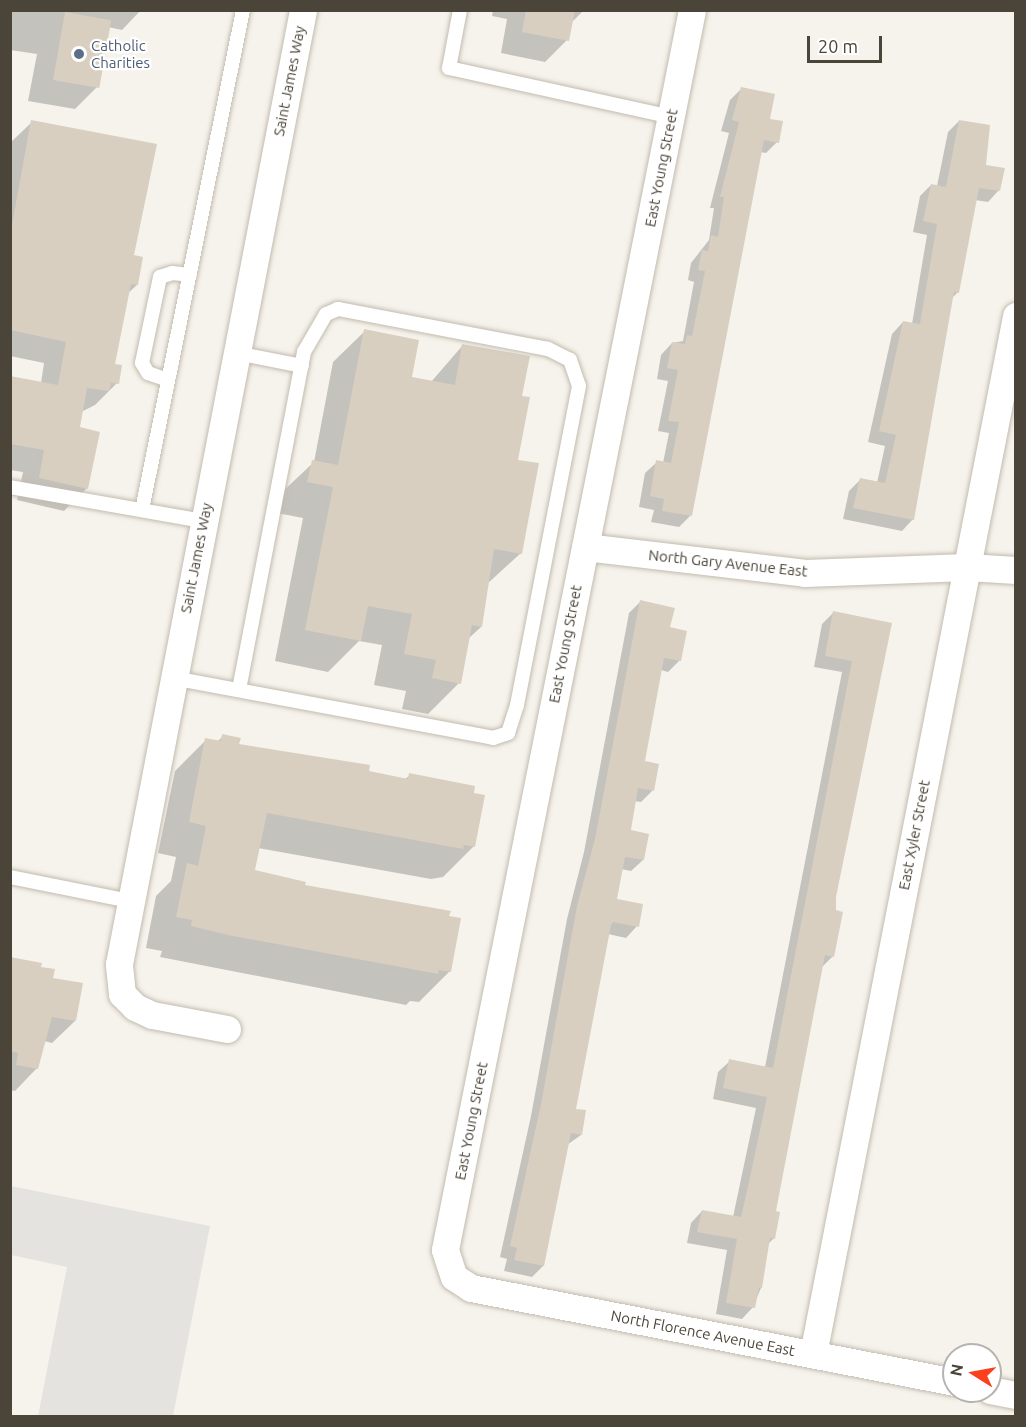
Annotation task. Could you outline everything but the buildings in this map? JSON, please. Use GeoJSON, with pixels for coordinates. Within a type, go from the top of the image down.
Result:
{"type":"FeatureCollection","features":[{"type":"Feature","properties":{"kind":"street","name":"Saint James Way"},"geometry":{"type":"LineString","coordinates":[[227,1029],[152,1015],[135,1007],[122,994],[119,964],[172,678],[303,10]]}},
{"type":"Feature","properties":{"kind":"street","name":"East Young Street"},"geometry":{"type":"LineString","coordinates":[[454,1277],[445,1250],[692,10]]}},
{"type":"Feature","properties":{"kind":"street","name":"East Xyler Street"},"geometry":{"type":"LineString","coordinates":[[813,1354],[1016,316]]}},
{"type":"Feature","properties":{"kind":"street","name":"North Gary Avenue East"},"geometry":{"type":"LineString","coordinates":[[585,547],[806,573],[967,567],[1016,570]]}},
{"type":"Feature","properties":{"kind":"street","name":"North Florence Avenue East"},"geometry":{"type":"LineString","coordinates":[[454,1277],[471,1288],[942,1380]]}},
{"type":"Feature","properties":{"kind":"lane"},"geometry":{"type":"LineString","coordinates":[[142,510],[243,10]]}},
{"type":"Feature","properties":{"kind":"lane"},"geometry":{"type":"LineString","coordinates":[[460,10],[449,68],[671,117]]}},
{"type":"Feature","properties":{"kind":"lane"},"geometry":{"type":"LineString","coordinates":[[168,380],[148,374],[142,363],[160,277],[172,273],[190,275]]}},
{"type":"Feature","properties":{"kind":"lane"},"geometry":{"type":"LineString","coordinates":[[172,678],[493,738],[508,733],[518,705],[579,386],[570,360],[548,348],[338,309],[326,314],[316,326],[302,366],[239,690]]}},
{"type":"Feature","properties":{"kind":"lane"},"geometry":{"type":"LineString","coordinates":[[236,353],[302,366]]}},
{"type":"Feature","properties":{"kind":"lane"},"geometry":{"type":"LineString","coordinates":[[10,487],[203,521]]}},
{"type":"Feature","properties":{"kind":"lane"},"geometry":{"type":"LineString","coordinates":[[10,878],[130,901]]}},
{"type":"Feature","properties":{"kind":"shaded area"},"geometry":{"type":"Polygon","coordinates":[[[11,1186],[210,1226],[173,1416],[38,1416],[67,1267],[11,1255],[11,1186]]]}},
{"type":"Feature","properties":{"kind":"place","name":"Catholic Charities"},"geometry":{"type":"Point","coordinates":[79,54]}}]}
